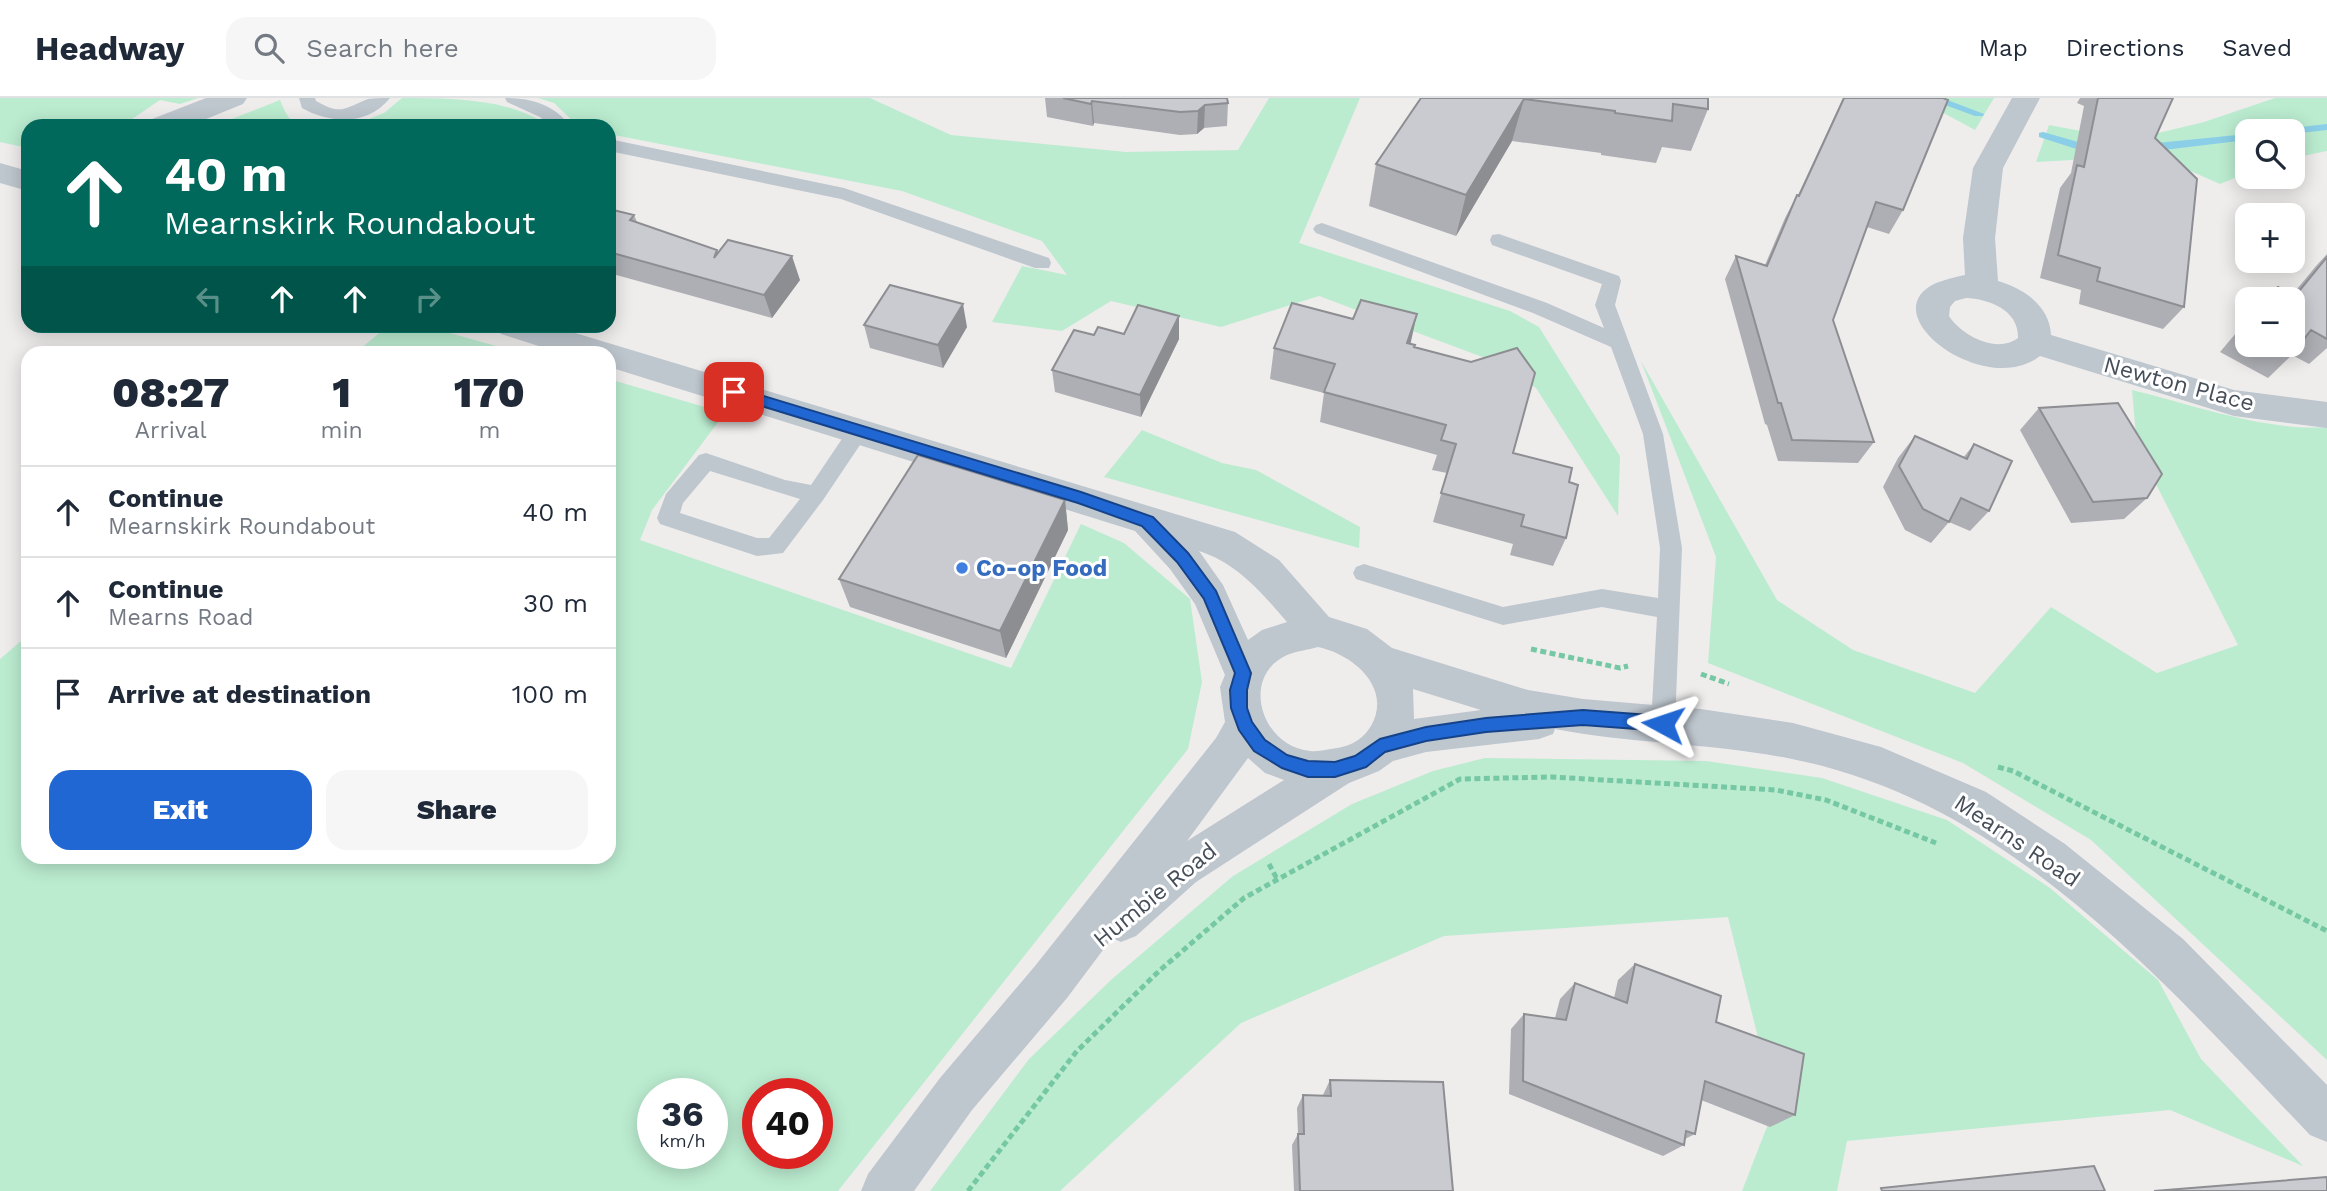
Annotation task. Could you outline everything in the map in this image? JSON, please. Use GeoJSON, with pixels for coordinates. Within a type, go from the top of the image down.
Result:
{"type":"FeatureCollection","features":[{"type":"Feature","properties":{"kind":"street"},"geometry":{"type":"LineString","coordinates":[[180,119],[233,98]]}},
{"type":"Feature","properties":{"kind":"street"},"geometry":{"type":"LineString","coordinates":[[1982,287],[1979,238],[1988,168],[2026,98]]}},
{"type":"Feature","properties":{"kind":"street"},"geometry":{"type":"LineString","coordinates":[[0,173],[21,179]]}},
{"type":"Feature","properties":{"kind":"street"},"geometry":{"type":"LineString","coordinates":[[1982,287],[2005,296],[2024,309],[2032,320],[2034,342],[2027,350],[2015,355],[1984,355],[1966,350],[1939,329],[1933,316],[1933,305],[1939,295],[1950,289],[1982,287]]}},
{"type":"Feature","properties":{"kind":"street"},"geometry":{"type":"LineString","coordinates":[[536,333],[580,346]]}},
{"type":"Feature","properties":{"kind":"street","name":"Newton Place"},"geometry":{"type":"LineString","coordinates":[[2034,342],[2234,403],[2327,415]]}},
{"type":"Feature","properties":{"kind":"street"},"geometry":{"type":"LineString","coordinates":[[616,357],[1222,543],[1266,571],[1318,631]]}},
{"type":"Feature","properties":{"kind":"street"},"geometry":{"type":"LineString","coordinates":[[1147,522],[1183,558],[1210,596],[1243,673]]}},
{"type":"Feature","properties":{"kind":"street"},"geometry":{"type":"LineString","coordinates":[[1318,631],[1343,636],[1363,647],[1381,662],[1393,683],[1397,705],[1392,727],[1380,746],[1360,762],[1335,770],[1308,769],[1282,761],[1259,745],[1245,725],[1239,708],[1238,690],[1243,673],[1255,655],[1272,641],[1295,633],[1318,631]]}},
{"type":"Feature","properties":{"kind":"street","name":"Mearns Road"},"geometry":{"type":"LineString","coordinates":[[1381,662],[1477,694],[1583,717],[1663,724],[1793,741],[1881,765],[1971,805],[2050,858],[2167,954],[2327,1118]]}},
{"type":"Feature","properties":{"kind":"street","name":"Mearns Road"},"geometry":{"type":"LineString","coordinates":[[1380,746],[1426,734],[1486,725],[1583,717]]}},
{"type":"Feature","properties":{"kind":"street","name":"Humbie Road"},"geometry":{"type":"LineString","coordinates":[[885,1191],[956,1094],[1051,982],[1230,751],[1245,725]]}},
{"type":"Feature","properties":{"kind":"street","name":"Humbie Road"},"geometry":{"type":"LineString","coordinates":[[1051,982],[1181,868],[1335,770]]}},
{"type":"Feature","properties":{"kind":"lane"},"geometry":{"type":"LineString","coordinates":[[307,98],[308,104],[324,114],[339,117],[355,115],[382,98]]}},
{"type":"Feature","properties":{"kind":"lane"},"geometry":{"type":"LineString","coordinates":[[513,98],[553,119]]}},
{"type":"Feature","properties":{"kind":"lane"},"geometry":{"type":"LineString","coordinates":[[616,146],[844,194],[1042,263]]}},
{"type":"Feature","properties":{"kind":"lane"},"geometry":{"type":"LineString","coordinates":[[1322,229],[1540,308],[1616,341]]}},
{"type":"Feature","properties":{"kind":"lane"},"geometry":{"type":"LineString","coordinates":[[1499,240],[1612,281],[1605,305],[1616,341],[1653,435],[1671,548],[1663,724]]}},
{"type":"Feature","properties":{"kind":"lane"},"geometry":{"type":"LineString","coordinates":[[816,494],[784,488],[706,461],[673,500],[668,518],[757,547],[775,547],[816,494],[859,430]]}},
{"type":"Feature","properties":{"kind":"lane"},"geometry":{"type":"LineString","coordinates":[[1364,573],[1503,616],[1602,598],[1667,609]]}},
{"type":"Feature","properties":{"kind":"path"},"geometry":{"type":"LineString","coordinates":[[1987,764],[2012,771],[2327,931]]}},
{"type":"Feature","properties":{"kind":"path"},"geometry":{"type":"LineString","coordinates":[[968,1191],[1077,1051],[1159,971],[1244,898],[1460,779],[1552,777],[1776,790],[1826,800],[1949,848]]}},
{"type":"Feature","properties":{"kind":"path"},"geometry":{"type":"LineString","coordinates":[[1248,824],[1277,879]]}},
{"type":"Feature","properties":{"kind":"green space"},"geometry":{"type":"Polygon","coordinates":[[[0,98],[198,98],[180,104],[160,100],[132,119],[21,119],[21,146],[0,142],[0,98]]]}},
{"type":"Feature","properties":{"kind":"green space"},"geometry":{"type":"Polygon","coordinates":[[[402,98],[439,98],[498,105],[536,119],[369,119],[384,113],[402,98]]]}},
{"type":"Feature","properties":{"kind":"green space"},"geometry":{"type":"Polygon","coordinates":[[[538,98],[870,98],[951,135],[1126,152],[1238,150],[1269,98],[1360,98],[1299,243],[1510,311],[1539,327],[1620,456],[1618,516],[1536,388],[1485,358],[1319,296],[1221,327],[1111,301],[1062,331],[992,322],[1022,266],[1067,275],[1042,241],[902,191],[616,135],[616,119],[571,119],[554,103],[538,98]]]}},
{"type":"Feature","properties":{"kind":"green space"},"geometry":{"type":"Polygon","coordinates":[[[1916,98],[1994,98],[1975,130],[1916,98]]]}},
{"type":"Feature","properties":{"kind":"green space"},"geometry":{"type":"Polygon","coordinates":[[[2275,98],[2327,98],[2327,151],[2305,156],[2305,119],[2235,119],[2235,178],[2220,184],[2177,165],[2108,158],[2036,162],[2049,125],[2129,140],[2204,122],[2275,98]]]}},
{"type":"Feature","properties":{"kind":"green space"},"geometry":{"type":"Polygon","coordinates":[[[280,100],[291,119],[232,119],[280,100]]]}},
{"type":"Feature","properties":{"kind":"green space"},"geometry":{"type":"Polygon","coordinates":[[[379,333],[450,333],[496,346],[364,346],[379,333]]]}},
{"type":"Feature","properties":{"kind":"green space"},"geometry":{"type":"Polygon","coordinates":[[[1641,361],[1777,600],[1853,650],[1975,693],[2051,607],[2157,673],[2238,645],[2137,447],[2132,390],[2255,421],[2327,427],[2327,1060],[2091,840],[1963,763],[1708,663],[1716,557],[1641,361]]]}},
{"type":"Feature","properties":{"kind":"green space"},"geometry":{"type":"Polygon","coordinates":[[[616,381],[725,413],[652,510],[640,540],[1011,668],[1081,524],[1124,543],[1190,599],[1202,682],[1188,749],[838,1191],[0,1191],[0,659],[21,641],[21,864],[616,864],[616,381]]]}},
{"type":"Feature","properties":{"kind":"green space"},"geometry":{"type":"Polygon","coordinates":[[[1142,430],[1222,463],[1256,470],[1360,527],[1359,548],[1104,477],[1142,430]]]}},
{"type":"Feature","properties":{"kind":"green space"},"geometry":{"type":"Polygon","coordinates":[[[1485,758],[1706,761],[1822,778],[1947,820],[2050,888],[2158,980],[2201,1059],[2303,1166],[2170,1110],[1847,1141],[1837,1191],[1742,1191],[1775,1106],[1728,917],[1444,936],[1241,1023],[1060,1191],[930,1191],[1029,1059],[1112,979],[1233,876],[1352,804],[1433,771],[1485,758]]]}},
{"type":"Feature","properties":{"kind":"building"},"geometry":{"type":"Polygon","coordinates":[[[1063,98],[1227,98],[1228,103],[1205,105],[1198,111],[1180,112],[1092,101],[1091,104],[1063,98]]]}},
{"type":"Feature","properties":{"kind":"building"},"geometry":{"type":"Polygon","coordinates":[[[1421,98],[1708,98],[1708,109],[1673,104],[1672,121],[1524,99],[1466,195],[1376,164],[1421,98]]]}},
{"type":"Feature","properties":{"kind":"building"},"geometry":{"type":"Polygon","coordinates":[[[1844,98],[1948,100],[1903,210],[1876,202],[1833,320],[1874,442],[1792,440],[1781,403],[1778,403],[1736,256],[1767,266],[1797,195],[1799,196],[1844,98]]]}},
{"type":"Feature","properties":{"kind":"building"},"geometry":{"type":"Polygon","coordinates":[[[2098,98],[2173,98],[2155,138],[2197,179],[2184,307],[2097,281],[2100,268],[2058,255],[2077,165],[2084,167],[2098,98]]]}},
{"type":"Feature","properties":{"kind":"building"},"geometry":{"type":"Polygon","coordinates":[[[616,211],[634,215],[630,220],[717,250],[714,258],[728,240],[792,256],[764,295],[616,254],[616,211]]]}},
{"type":"Feature","properties":{"kind":"building"},"geometry":{"type":"Polygon","coordinates":[[[2327,257],[2327,339],[2311,330],[2305,338],[2305,287],[2302,287],[2327,257]]]}},
{"type":"Feature","properties":{"kind":"building"},"geometry":{"type":"Polygon","coordinates":[[[890,285],[963,304],[938,345],[864,325],[890,285]]]}},
{"type":"Feature","properties":{"kind":"building"},"geometry":{"type":"Polygon","coordinates":[[[1361,300],[1417,314],[1407,343],[1415,345],[1414,347],[1471,362],[1517,348],[1535,373],[1513,453],[1572,468],[1569,482],[1578,485],[1566,538],[1521,526],[1524,515],[1441,493],[1456,444],[1441,440],[1446,425],[1324,392],[1335,364],[1274,348],[1292,303],[1353,319],[1361,300]]]}},
{"type":"Feature","properties":{"kind":"building"},"geometry":{"type":"Polygon","coordinates":[[[1138,305],[1179,316],[1140,395],[1052,370],[1074,330],[1094,335],[1098,327],[1124,334],[1138,305]]]}},
{"type":"Feature","properties":{"kind":"building"},"geometry":{"type":"Polygon","coordinates":[[[2118,403],[2162,474],[2147,498],[2093,502],[2039,408],[2118,403]]]}},
{"type":"Feature","properties":{"kind":"building"},"geometry":{"type":"Polygon","coordinates":[[[1915,436],[1967,459],[1974,444],[2012,461],[1989,511],[1961,498],[1949,522],[1923,509],[1899,466],[1915,436]]]}},
{"type":"Feature","properties":{"kind":"building","name":"Co-op Food"},"geometry":{"type":"Polygon","coordinates":[[[918,455],[1065,500],[1000,631],[839,579],[918,455]]]}},
{"type":"Feature","properties":{"kind":"building"},"geometry":{"type":"Polygon","coordinates":[[[1635,964],[1721,996],[1716,1022],[1804,1054],[1795,1115],[1705,1081],[1695,1134],[1686,1131],[1684,1145],[1523,1081],[1524,1014],[1566,1020],[1575,983],[1627,1003],[1635,964]]]}},
{"type":"Feature","properties":{"kind":"building"},"geometry":{"type":"Polygon","coordinates":[[[1330,1080],[1443,1082],[1453,1191],[1300,1191],[1298,1134],[1304,1134],[1303,1095],[1331,1096],[1330,1080]]]}},
{"type":"Feature","properties":{"kind":"building"},"geometry":{"type":"Polygon","coordinates":[[[2094,1166],[2105,1191],[1882,1191],[1881,1188],[2094,1166]]]}},
{"type":"Feature","properties":{"kind":"building"},"geometry":{"type":"Polygon","coordinates":[[[2327,1177],[2327,1191],[2154,1191],[2327,1177]]]}},
{"type":"Feature","properties":{"kind":"waterway"},"geometry":{"type":"LineString","coordinates":[[1931,98],[1979,114]]}},
{"type":"Feature","properties":{"kind":"waterway"},"geometry":{"type":"LineString","coordinates":[[2305,130],[2327,127]]}},
{"type":"Feature","properties":{"kind":"waterway"},"geometry":{"type":"LineString","coordinates":[[2043,135],[2092,150]]}},
{"type":"Feature","properties":{"kind":"waterway"},"geometry":{"type":"LineString","coordinates":[[2147,148],[2235,138]]}},
{"type":"Feature","properties":{"kind":"place","name":"Co-op Food"},"geometry":{"type":"Point","coordinates":[962,568]}},
{"type":"Feature","properties":{"kind":"route"},"geometry":{"type":"LineString","coordinates":[[734,392],[1081,498],[1147,522],[1183,558],[1210,596],[1243,673],[1238,690],[1239,708],[1245,725],[1259,745],[1282,761],[1308,769],[1335,770],[1360,762],[1380,746],[1426,734],[1486,725],[1583,717],[1663,724]]}}]}
